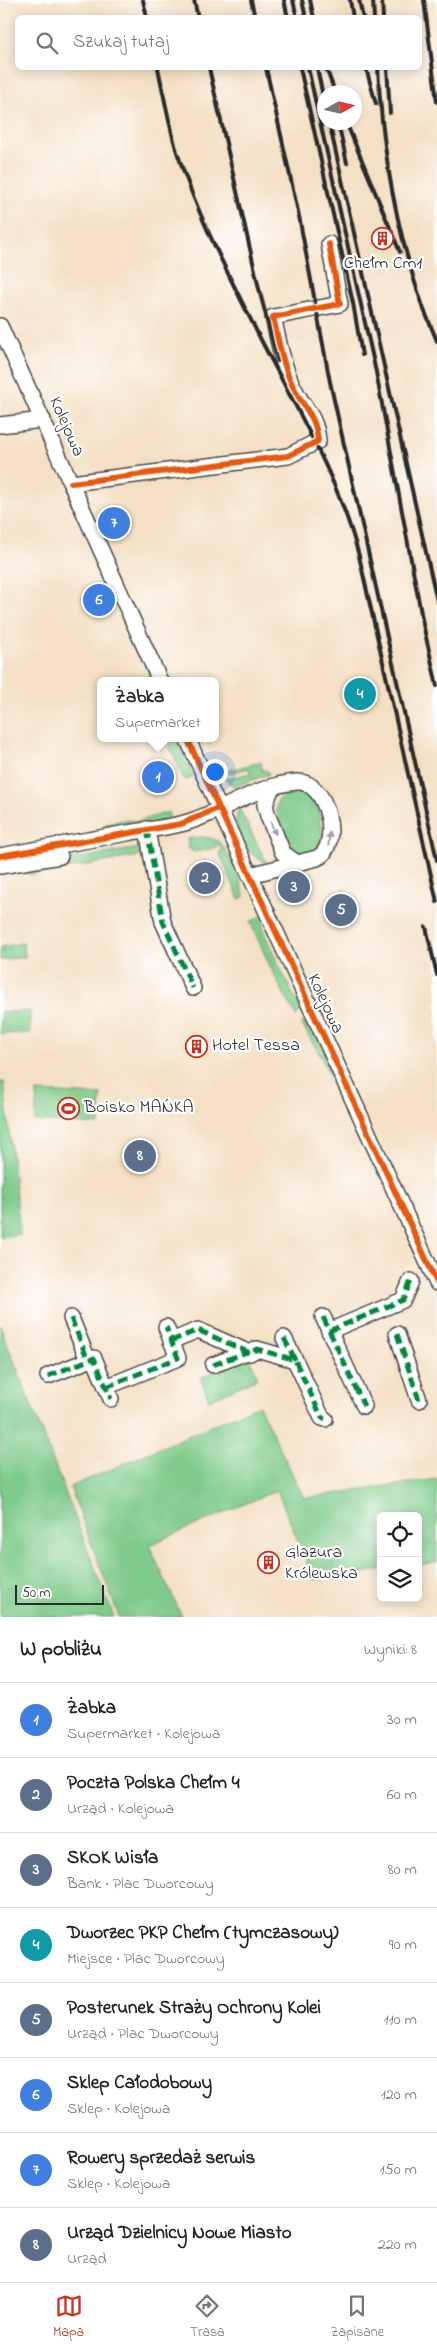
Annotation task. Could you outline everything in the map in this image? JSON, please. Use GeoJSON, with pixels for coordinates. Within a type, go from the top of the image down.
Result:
{"type":"FeatureCollection","features":[{"type":"Feature","properties":{"kind":"street"},"geometry":{"type":"LineString","coordinates":[[71,483],[288,456],[318,441],[316,426],[311,414],[296,392],[285,367],[273,317],[340,304],[329,244]]}},
{"type":"Feature","properties":{"kind":"street","name":"Kolejowa"},"geometry":{"type":"LineString","coordinates":[[0,326],[158,677]]}},
{"type":"Feature","properties":{"kind":"street"},"geometry":{"type":"LineString","coordinates":[[0,425],[43,420]]}},
{"type":"Feature","properties":{"kind":"street","name":"Kolejowa"},"geometry":{"type":"LineString","coordinates":[[189,742],[437,1282]]}},
{"type":"Feature","properties":{"kind":"street"},"geometry":{"type":"LineString","coordinates":[[0,866],[148,835],[220,812],[240,798],[272,787],[306,782],[314,786],[325,806],[330,829],[328,848],[323,855],[317,858],[250,876]]}},
{"type":"Feature","properties":{"kind":"street"},"geometry":{"type":"LineString","coordinates":[[272,787],[266,805],[268,816],[283,853],[297,862]]}},
{"type":"Feature","properties":{"kind":"street"},"geometry":{"type":"LineString","coordinates":[[0,856],[148,835]]}},
{"type":"Feature","properties":{"kind":"street"},"geometry":{"type":"LineString","coordinates":[[148,835],[163,922],[193,988]]}},
{"type":"Feature","properties":{"kind":"street"},"geometry":{"type":"LineString","coordinates":[[364,1406],[326,1324],[403,1300],[411,1281]]}},
{"type":"Feature","properties":{"kind":"street"},"geometry":{"type":"LineString","coordinates":[[71,1318],[88,1360]]}},
{"type":"Feature","properties":{"kind":"street"},"geometry":{"type":"LineString","coordinates":[[48,1376],[94,1358],[109,1393],[178,1358],[168,1334],[198,1330],[246,1352],[250,1353],[257,1350],[294,1360]]}},
{"type":"Feature","properties":{"kind":"street"},"geometry":{"type":"LineString","coordinates":[[397,1334],[419,1400]]}},
{"type":"Feature","properties":{"kind":"street"},"geometry":{"type":"LineString","coordinates":[[284,1338],[322,1418],[326,1419]]}},
{"type":"Feature","properties":{"kind":"street"},"geometry":{"type":"LineString","coordinates":[[213,1365],[246,1352]]}},
{"type":"Feature","properties":{"kind":"green space"},"geometry":{"type":"Polygon","coordinates":[[[168,742],[178,742],[193,777],[187,780],[184,779],[168,742]]]}},
{"type":"Feature","properties":{"kind":"green space"},"geometry":{"type":"Polygon","coordinates":[[[261,762],[262,771],[267,770],[269,774],[234,787],[225,779],[250,773],[249,768],[224,775],[226,771],[261,762]]]}},
{"type":"Feature","properties":{"kind":"green space"},"geometry":{"type":"Polygon","coordinates":[[[297,791],[312,798],[315,802],[319,811],[323,834],[322,841],[317,849],[306,854],[299,852],[289,840],[276,810],[282,796],[297,791]]]}},
{"type":"Feature","properties":{"kind":"green space"},"geometry":{"type":"Polygon","coordinates":[[[239,808],[267,863],[253,854],[242,840],[236,824],[239,808]]]}},
{"type":"Feature","properties":{"kind":"green space"},"geometry":{"type":"Polygon","coordinates":[[[168,812],[170,820],[111,831],[103,825],[123,820],[139,821],[168,812]]]}},
{"type":"Feature","properties":{"kind":"green space"},"geometry":{"type":"Polygon","coordinates":[[[200,837],[214,840],[223,846],[235,868],[244,897],[239,899],[219,852],[222,851],[220,845],[215,846],[215,848],[194,852],[189,849],[187,839],[200,837]]]}},
{"type":"Feature","properties":{"kind":"green space"},"geometry":{"type":"Polygon","coordinates":[[[139,848],[144,850],[145,855],[29,875],[28,867],[139,848]]]}},
{"type":"Feature","properties":{"kind":"green space"},"geometry":{"type":"Polygon","coordinates":[[[262,916],[264,933],[294,997],[303,1003],[303,1008],[296,1016],[274,975],[250,922],[262,916]]]}},
{"type":"Feature","properties":{"kind":"green space"},"geometry":{"type":"Polygon","coordinates":[[[23,943],[25,957],[0,960],[0,947],[23,943]]]}},
{"type":"Feature","properties":{"kind":"green space"},"geometry":{"type":"Polygon","coordinates":[[[30,1011],[30,1033],[0,1034],[0,1012],[30,1011]]]}},
{"type":"Feature","properties":{"kind":"green space"},"geometry":{"type":"Polygon","coordinates":[[[305,1022],[313,1027],[349,1105],[345,1110],[321,1057],[301,1023],[305,1022]]]}},
{"type":"Feature","properties":{"kind":"green space"},"geometry":{"type":"Polygon","coordinates":[[[0,1082],[4,1082],[20,1234],[0,1237],[0,1082]]]}},
{"type":"Feature","properties":{"kind":"green space","name":"Boisko MAŃKA"},"geometry":{"type":"Polygon","coordinates":[[[37,1092],[101,1095],[99,1125],[35,1121],[37,1092]]]}},
{"type":"Feature","properties":{"kind":"green space"},"geometry":{"type":"Polygon","coordinates":[[[0,1325],[114,1617],[0,1617],[0,1325]]]}},
{"type":"Feature","properties":{"kind":"green space"},"geometry":{"type":"Polygon","coordinates":[[[249,1356],[258,1378],[209,1400],[200,1378],[249,1356]]]}},
{"type":"Feature","properties":{"kind":"green space"},"geometry":{"type":"Polygon","coordinates":[[[259,1405],[304,1498],[437,1479],[437,1562],[422,1564],[422,1512],[377,1512],[377,1571],[314,1580],[277,1490],[149,1545],[182,1617],[119,1617],[70,1487],[259,1405]]]}},
{"type":"Feature","properties":{"kind":"railway"},"geometry":{"type":"LineString","coordinates":[[143,0],[146,15]]}},
{"type":"Feature","properties":{"kind":"railway"},"geometry":{"type":"LineString","coordinates":[[194,0],[197,15]]}},
{"type":"Feature","properties":{"kind":"railway"},"geometry":{"type":"LineString","coordinates":[[251,0],[254,15]]}},
{"type":"Feature","properties":{"kind":"railway"},"geometry":{"type":"LineString","coordinates":[[284,0],[287,15]]}},
{"type":"Feature","properties":{"kind":"railway"},"geometry":{"type":"LineString","coordinates":[[293,0],[296,15]]}},
{"type":"Feature","properties":{"kind":"railway"},"geometry":{"type":"LineString","coordinates":[[302,0],[305,15]]}},
{"type":"Feature","properties":{"kind":"railway"},"geometry":{"type":"LineString","coordinates":[[310,0],[313,15]]}},
{"type":"Feature","properties":{"kind":"railway"},"geometry":{"type":"LineString","coordinates":[[350,0],[352,15]]}},
{"type":"Feature","properties":{"kind":"railway"},"geometry":{"type":"LineString","coordinates":[[359,0],[362,15]]}},
{"type":"Feature","properties":{"kind":"railway"},"geometry":{"type":"LineString","coordinates":[[373,0],[374,15]]}},
{"type":"Feature","properties":{"kind":"railway"},"geometry":{"type":"LineString","coordinates":[[382,0],[383,15]]}},
{"type":"Feature","properties":{"kind":"railway"},"geometry":{"type":"LineString","coordinates":[[424,0],[437,102]]}},
{"type":"Feature","properties":{"kind":"railway"},"geometry":{"type":"LineString","coordinates":[[158,70],[174,142],[194,198],[235,288],[314,441],[350,526],[359,556],[437,902]]}},
{"type":"Feature","properties":{"kind":"railway"},"geometry":{"type":"LineString","coordinates":[[209,70],[260,293],[278,361]]}},
{"type":"Feature","properties":{"kind":"railway"},"geometry":{"type":"LineString","coordinates":[[266,70],[299,216],[330,382],[437,860]]}},
{"type":"Feature","properties":{"kind":"railway"},"geometry":{"type":"LineString","coordinates":[[300,70],[353,303],[362,355]]}},
{"type":"Feature","properties":{"kind":"railway"},"geometry":{"type":"LineString","coordinates":[[308,70],[376,372],[423,624],[437,686]]}},
{"type":"Feature","properties":{"kind":"railway"},"geometry":{"type":"LineString","coordinates":[[317,70],[321,85]]}},
{"type":"Feature","properties":{"kind":"railway"},"geometry":{"type":"LineString","coordinates":[[327,70],[332,85]]}},
{"type":"Feature","properties":{"kind":"railway"},"geometry":{"type":"LineString","coordinates":[[367,70],[376,104]]}},
{"type":"Feature","properties":{"kind":"railway"},"geometry":{"type":"LineString","coordinates":[[378,70],[383,129],[392,189],[405,249],[423,307]]}},
{"type":"Feature","properties":{"kind":"railway"},"geometry":{"type":"LineString","coordinates":[[387,70],[390,113]]}},
{"type":"Feature","properties":{"kind":"railway"},"geometry":{"type":"LineString","coordinates":[[331,130],[437,601]]}},
{"type":"Feature","properties":{"kind":"railway"},"geometry":{"type":"LineString","coordinates":[[340,130],[347,163]]}},
{"type":"Feature","properties":{"kind":"railway"},"geometry":{"type":"LineString","coordinates":[[349,130],[400,252]]}},
{"type":"Feature","properties":{"kind":"railway"},"geometry":{"type":"LineString","coordinates":[[420,300],[437,341]]}},
{"type":"Feature","properties":{"kind":"railway"},"geometry":{"type":"LineString","coordinates":[[426,927],[437,975]]}},
{"type":"Feature","properties":{"kind":"marked path"},"geometry":{"type":"LineString","coordinates":[[147,829],[163,922],[193,988]]}},
{"type":"Feature","properties":{"kind":"marked path"},"geometry":{"type":"LineString","coordinates":[[329,1331],[403,1300],[411,1281]]}},
{"type":"Feature","properties":{"kind":"marked path"},"geometry":{"type":"LineString","coordinates":[[323,1317],[364,1406]]}},
{"type":"Feature","properties":{"kind":"marked path"},"geometry":{"type":"LineString","coordinates":[[71,1318],[88,1360]]}},
{"type":"Feature","properties":{"kind":"marked path"},"geometry":{"type":"LineString","coordinates":[[106,1387],[178,1358],[166,1327]]}},
{"type":"Feature","properties":{"kind":"marked path"},"geometry":{"type":"LineString","coordinates":[[171,1341],[198,1330],[250,1353],[257,1349],[295,1360],[322,1418],[325,1419]]}},
{"type":"Feature","properties":{"kind":"marked path"},"geometry":{"type":"LineString","coordinates":[[397,1334],[419,1400]]}},
{"type":"Feature","properties":{"kind":"marked path"},"geometry":{"type":"LineString","coordinates":[[284,1338],[295,1360]]}},
{"type":"Feature","properties":{"kind":"marked path"},"geometry":{"type":"LineString","coordinates":[[213,1365],[247,1352]]}},
{"type":"Feature","properties":{"kind":"marked path"},"geometry":{"type":"LineString","coordinates":[[48,1376],[94,1358],[111,1399]]}},
{"type":"Feature","properties":{"kind":"cycle path"},"geometry":{"type":"LineString","coordinates":[[71,483],[288,456],[318,441],[313,420],[296,392],[288,374],[273,317],[340,304],[329,244]]}},
{"type":"Feature","properties":{"kind":"cycle path"},"geometry":{"type":"LineString","coordinates":[[189,742],[437,1283]]}},
{"type":"Feature","properties":{"kind":"cycle path"},"geometry":{"type":"LineString","coordinates":[[0,856],[181,824],[218,808]]}},
{"type":"Feature","properties":{"kind":"place","name":"Chełm Cm1"},"geometry":{"type":"Point","coordinates":[383,239]}},
{"type":"Feature","properties":{"kind":"place","name":"Rowery sprzedaż serwis"},"geometry":{"type":"Point","coordinates":[114,523]}},
{"type":"Feature","properties":{"kind":"place","name":"Sklep Całodobowy"},"geometry":{"type":"Point","coordinates":[99,600]}},
{"type":"Feature","properties":{"kind":"place","name":"Dworzec PKP Chełm (tymczasowy)"},"geometry":{"type":"Point","coordinates":[360,694]}},
{"type":"Feature","properties":{"kind":"place","name":"Żabka"},"geometry":{"type":"Point","coordinates":[158,777]}},
{"type":"Feature","properties":{"kind":"place","name":"Poczta Polska Chełm 4"},"geometry":{"type":"Point","coordinates":[205,878]}},
{"type":"Feature","properties":{"kind":"place","name":"SKOK Wisła"},"geometry":{"type":"Point","coordinates":[294,887]}},
{"type":"Feature","properties":{"kind":"place","name":"Posterunek Straży Ochrony Kolei"},"geometry":{"type":"Point","coordinates":[341,910]}},
{"type":"Feature","properties":{"kind":"place","name":"Hotel Tessa"},"geometry":{"type":"Point","coordinates":[196,1046]}},
{"type":"Feature","properties":{"kind":"place","name":"Boisko MAŃKA"},"geometry":{"type":"Point","coordinates":[68,1108]}},
{"type":"Feature","properties":{"kind":"place","name":"Urząd Dzielnicy Nowe Miasto"},"geometry":{"type":"Point","coordinates":[140,1156]}},
{"type":"Feature","properties":{"kind":"place","name":"Glazura Królewska"},"geometry":{"type":"Point","coordinates":[269,1563]}}]}
